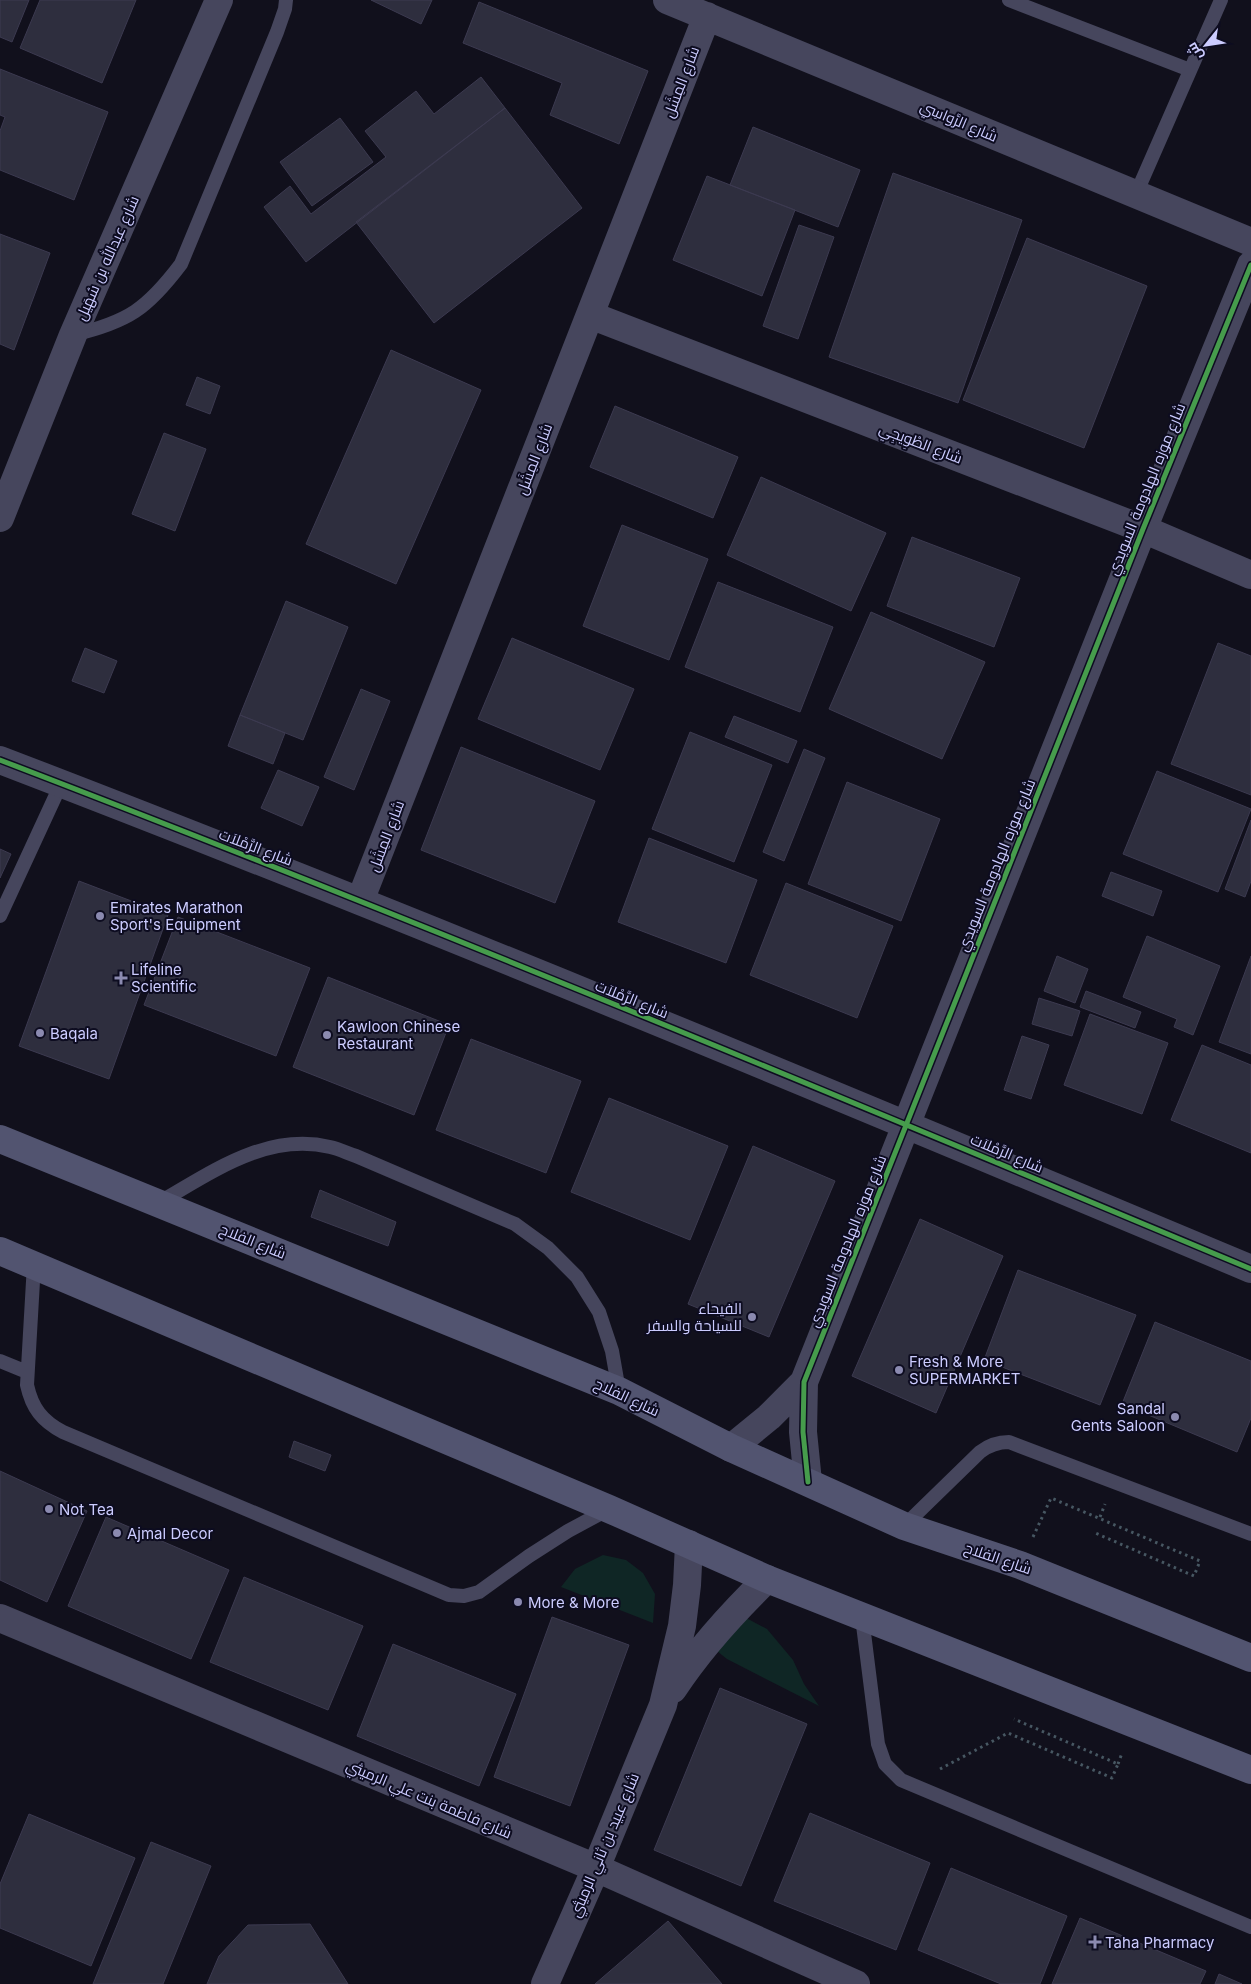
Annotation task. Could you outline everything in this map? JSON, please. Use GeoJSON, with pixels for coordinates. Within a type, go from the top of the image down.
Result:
{"type":"FeatureCollection","features":[{"type":"Feature","properties":{"kind":"main road","name":"شارع الفلاح"},"geometry":{"type":"LineString","coordinates":[[0,1139],[618,1391],[731,1448],[904,1526],[1020,1565],[1251,1658]]}},
{"type":"Feature","properties":{"kind":"main road"},"geometry":{"type":"LineString","coordinates":[[0,1251],[609,1509],[767,1579],[1251,1770]]}},
{"type":"Feature","properties":{"kind":"street","name":"شارع عبدالله بن سُهَيل"},"geometry":{"type":"LineString","coordinates":[[0,518],[73,335],[219,0]]}},
{"type":"Feature","properties":{"kind":"street","name":"شارع الرَّواسِي"},"geometry":{"type":"LineString","coordinates":[[667,0],[1251,242]]}},
{"type":"Feature","properties":{"kind":"street","name":"شارع المِشَل"},"geometry":{"type":"LineString","coordinates":[[360,901],[707,16]]}},
{"type":"Feature","properties":{"kind":"street","name":"شارع موزه الهادومة السويدي"},"geometry":{"type":"LineString","coordinates":[[808,1482],[803,1432],[804,1382],[1143,529],[1251,265]]}},
{"type":"Feature","properties":{"kind":"street","name":"شارع الطْوِيجِي"},"geometry":{"type":"LineString","coordinates":[[590,315],[1143,529],[1251,575]]}},
{"type":"Feature","properties":{"kind":"street","name":"شارع الرَّمْلاَت"},"geometry":{"type":"LineString","coordinates":[[0,760],[360,901],[906,1124],[1251,1269]]}},
{"type":"Feature","properties":{"kind":"street","name":"شارع موزه الهادومة السويدي"},"geometry":{"type":"LineString","coordinates":[[731,1448],[769,1418],[804,1382]]}},
{"type":"Feature","properties":{"kind":"street","name":"شارع عبيد بن ثاني الرميثي"},"geometry":{"type":"LineString","coordinates":[[545,1984],[596,1868],[663,1705],[682,1626],[688,1585],[689,1544]]}},
{"type":"Feature","properties":{"kind":"street","name":"شارع عبيد بن ثاني الرميثي"},"geometry":{"type":"LineString","coordinates":[[663,1705],[711,1638],[738,1607],[767,1579]]}},
{"type":"Feature","properties":{"kind":"street","name":"شارع فاطمة بنت علي الرميثي"},"geometry":{"type":"LineString","coordinates":[[0,1618],[596,1868],[856,1984]]}},
{"type":"Feature","properties":{"kind":"lane"},"geometry":{"type":"LineString","coordinates":[[73,335],[105,327],[135,312],[161,291],[181,264],[277,32],[286,9],[286,0]]}},
{"type":"Feature","properties":{"kind":"lane"},"geometry":{"type":"LineString","coordinates":[[1009,0],[1190,70]]}},
{"type":"Feature","properties":{"kind":"lane"},"geometry":{"type":"LineString","coordinates":[[1136,194],[1221,0]]}},
{"type":"Feature","properties":{"kind":"lane"},"geometry":{"type":"LineString","coordinates":[[0,916],[61,784]]}},
{"type":"Feature","properties":{"kind":"lane"},"geometry":{"type":"LineString","coordinates":[[158,1203],[252,1152],[278,1145],[304,1144],[331,1147],[356,1156],[515,1224],[548,1248],[577,1277],[599,1312],[612,1351],[618,1391]]}},
{"type":"Feature","properties":{"kind":"lane"},"geometry":{"type":"LineString","coordinates":[[34,1264],[27,1385],[30,1397],[42,1418],[52,1426],[449,1595],[464,1596],[479,1592],[568,1531],[609,1509]]}},
{"type":"Feature","properties":{"kind":"lane"},"geometry":{"type":"LineString","coordinates":[[0,1361],[27,1372]]}},
{"type":"Feature","properties":{"kind":"lane"},"geometry":{"type":"LineString","coordinates":[[904,1526],[980,1452],[998,1442],[1008,1442],[1251,1534]]}},
{"type":"Feature","properties":{"kind":"lane"},"geometry":{"type":"LineString","coordinates":[[862,1617],[880,1754],[892,1773],[911,1785],[1251,1927]]}},
{"type":"Feature","properties":{"kind":"path"},"geometry":{"type":"LineString","coordinates":[[1020,1565],[1051,1498],[1200,1561],[1194,1576],[1093,1532]]}},
{"type":"Feature","properties":{"kind":"path"},"geometry":{"type":"LineString","coordinates":[[911,1785],[1008,1733],[1112,1778],[1118,1764],[1014,1720]]}},
{"type":"Feature","properties":{"kind":"green space"},"geometry":{"type":"Polygon","coordinates":[[[603,1555],[626,1560],[643,1573],[655,1594],[653,1623],[561,1587],[575,1569],[603,1555]]]}},
{"type":"Feature","properties":{"kind":"green space"},"geometry":{"type":"Polygon","coordinates":[[[733,1611],[767,1629],[793,1660],[804,1684],[819,1706],[727,1659],[708,1644],[733,1611]]]}},
{"type":"Feature","properties":{"kind":"building"},"geometry":{"type":"Polygon","coordinates":[[[0,0],[29,0],[12,42],[0,37],[0,0]]]}},
{"type":"Feature","properties":{"kind":"building"},"geometry":{"type":"Polygon","coordinates":[[[40,0],[136,0],[102,83],[20,48],[40,0]]]}},
{"type":"Feature","properties":{"kind":"building"},"geometry":{"type":"Polygon","coordinates":[[[371,0],[432,0],[421,24],[371,0]]]}},
{"type":"Feature","properties":{"kind":"building"},"geometry":{"type":"Polygon","coordinates":[[[479,2],[648,71],[619,144],[550,115],[562,83],[463,43],[479,2]]]}},
{"type":"Feature","properties":{"kind":"building"},"geometry":{"type":"Polygon","coordinates":[[[0,69],[108,112],[74,200],[0,170],[0,131],[5,117],[0,115],[0,69]]]}},
{"type":"Feature","properties":{"kind":"building"},"geometry":{"type":"Polygon","coordinates":[[[481,77],[505,108],[306,262],[264,207],[290,186],[311,214],[386,157],[365,131],[416,91],[434,114],[481,77]]]}},
{"type":"Feature","properties":{"kind":"building"},"geometry":{"type":"Polygon","coordinates":[[[505,108],[582,208],[434,323],[356,222],[505,108]]]}},
{"type":"Feature","properties":{"kind":"building"},"geometry":{"type":"Polygon","coordinates":[[[340,118],[373,162],[312,206],[280,162],[340,118]]]}},
{"type":"Feature","properties":{"kind":"building"},"geometry":{"type":"Polygon","coordinates":[[[753,127],[860,170],[838,227],[730,185],[753,127]]]}},
{"type":"Feature","properties":{"kind":"building"},"geometry":{"type":"Polygon","coordinates":[[[893,173],[1022,220],[958,403],[829,357],[893,173]]]}},
{"type":"Feature","properties":{"kind":"building"},"geometry":{"type":"Polygon","coordinates":[[[707,176],[795,210],[762,296],[673,260],[707,176]]]}},
{"type":"Feature","properties":{"kind":"building"},"geometry":{"type":"Polygon","coordinates":[[[799,225],[834,237],[798,339],[763,326],[799,225]]]}},
{"type":"Feature","properties":{"kind":"building"},"geometry":{"type":"Polygon","coordinates":[[[0,234],[50,253],[14,350],[0,344],[0,234]]]}},
{"type":"Feature","properties":{"kind":"building"},"geometry":{"type":"Polygon","coordinates":[[[1027,238],[1147,286],[1084,448],[963,400],[1027,238]]]}},
{"type":"Feature","properties":{"kind":"building"},"geometry":{"type":"Polygon","coordinates":[[[391,350],[481,390],[396,584],[306,544],[391,350]]]}},
{"type":"Feature","properties":{"kind":"building"},"geometry":{"type":"Polygon","coordinates":[[[197,377],[220,386],[210,414],[186,405],[197,377]]]}},
{"type":"Feature","properties":{"kind":"building"},"geometry":{"type":"Polygon","coordinates":[[[615,406],[738,457],[713,518],[590,467],[615,406]]]}},
{"type":"Feature","properties":{"kind":"building"},"geometry":{"type":"Polygon","coordinates":[[[164,433],[206,449],[175,531],[132,514],[164,433]]]}},
{"type":"Feature","properties":{"kind":"building"},"geometry":{"type":"Polygon","coordinates":[[[761,477],[886,533],[851,611],[727,555],[761,477]]]}},
{"type":"Feature","properties":{"kind":"building"},"geometry":{"type":"Polygon","coordinates":[[[622,525],[708,559],[669,660],[583,626],[622,525]]]}},
{"type":"Feature","properties":{"kind":"building"},"geometry":{"type":"Polygon","coordinates":[[[912,537],[1020,578],[994,647],[887,606],[912,537]]]}},
{"type":"Feature","properties":{"kind":"building"},"geometry":{"type":"Polygon","coordinates":[[[718,582],[833,627],[800,712],[685,667],[718,582]]]}},
{"type":"Feature","properties":{"kind":"building"},"geometry":{"type":"Polygon","coordinates":[[[286,601],[348,627],[303,740],[240,715],[286,601]]]}},
{"type":"Feature","properties":{"kind":"building"},"geometry":{"type":"Polygon","coordinates":[[[871,612],[985,662],[942,759],[829,709],[871,612]]]}},
{"type":"Feature","properties":{"kind":"building"},"geometry":{"type":"Polygon","coordinates":[[[512,638],[634,689],[600,770],[478,719],[512,638]]]}},
{"type":"Feature","properties":{"kind":"building"},"geometry":{"type":"Polygon","coordinates":[[[1218,643],[1251,656],[1251,795],[1171,764],[1218,643]]]}},
{"type":"Feature","properties":{"kind":"building"},"geometry":{"type":"Polygon","coordinates":[[[85,648],[117,661],[104,693],[72,681],[85,648]]]}},
{"type":"Feature","properties":{"kind":"building"},"geometry":{"type":"Polygon","coordinates":[[[361,689],[390,701],[354,790],[324,777],[361,689]]]}},
{"type":"Feature","properties":{"kind":"building"},"geometry":{"type":"Polygon","coordinates":[[[240,715],[285,733],[273,764],[228,746],[240,715]]]}},
{"type":"Feature","properties":{"kind":"building"},"geometry":{"type":"Polygon","coordinates":[[[734,716],[797,741],[788,763],[725,737],[734,716]]]}},
{"type":"Feature","properties":{"kind":"building"},"geometry":{"type":"Polygon","coordinates":[[[690,732],[772,765],[734,862],[652,829],[690,732]]]}},
{"type":"Feature","properties":{"kind":"building"},"geometry":{"type":"Polygon","coordinates":[[[461,747],[595,801],[555,903],[421,850],[461,747]]]}},
{"type":"Feature","properties":{"kind":"building"},"geometry":{"type":"Polygon","coordinates":[[[804,749],[825,758],[784,861],[763,852],[804,749]]]}},
{"type":"Feature","properties":{"kind":"building"},"geometry":{"type":"Polygon","coordinates":[[[278,770],[319,787],[302,826],[261,808],[278,770]]]}},
{"type":"Feature","properties":{"kind":"building"},"geometry":{"type":"Polygon","coordinates":[[[1157,771],[1251,809],[1218,892],[1123,854],[1157,771]]]}},
{"type":"Feature","properties":{"kind":"building"},"geometry":{"type":"Polygon","coordinates":[[[847,782],[940,819],[901,921],[808,884],[847,782]]]}},
{"type":"Feature","properties":{"kind":"building"},"geometry":{"type":"Polygon","coordinates":[[[1251,820],[1251,881],[1245,897],[1225,889],[1251,820]]]}},
{"type":"Feature","properties":{"kind":"building"},"geometry":{"type":"Polygon","coordinates":[[[649,838],[757,880],[726,963],[618,922],[649,838]]]}},
{"type":"Feature","properties":{"kind":"building"},"geometry":{"type":"Polygon","coordinates":[[[0,849],[11,854],[0,878],[0,849]]]}},
{"type":"Feature","properties":{"kind":"building"},"geometry":{"type":"Polygon","coordinates":[[[1111,872],[1162,891],[1153,916],[1102,896],[1111,872]]]}},
{"type":"Feature","properties":{"kind":"building"},"geometry":{"type":"Polygon","coordinates":[[[79,881],[168,915],[109,1079],[19,1046],[79,881]]]}},
{"type":"Feature","properties":{"kind":"building"},"geometry":{"type":"Polygon","coordinates":[[[786,883],[893,926],[857,1018],[750,975],[786,883]]]}},
{"type":"Feature","properties":{"kind":"building"},"geometry":{"type":"Polygon","coordinates":[[[178,917],[310,968],[276,1056],[144,1005],[178,917]]]}},
{"type":"Feature","properties":{"kind":"building"},"geometry":{"type":"Polygon","coordinates":[[[1147,936],[1220,966],[1193,1035],[1174,1027],[1177,1019],[1123,997],[1147,936]]]}},
{"type":"Feature","properties":{"kind":"building"},"geometry":{"type":"Polygon","coordinates":[[[1057,956],[1088,969],[1075,1003],[1044,991],[1057,956]]]}},
{"type":"Feature","properties":{"kind":"building"},"geometry":{"type":"Polygon","coordinates":[[[1251,956],[1251,1054],[1219,1042],[1251,956]]]}},
{"type":"Feature","properties":{"kind":"building"},"geometry":{"type":"Polygon","coordinates":[[[328,977],[449,1025],[414,1115],[293,1067],[328,977]]]}},
{"type":"Feature","properties":{"kind":"building"},"geometry":{"type":"Polygon","coordinates":[[[1086,991],[1141,1012],[1135,1028],[1080,1007],[1086,991]]]}},
{"type":"Feature","properties":{"kind":"building"},"geometry":{"type":"Polygon","coordinates":[[[1039,998],[1080,1011],[1072,1036],[1032,1024],[1039,998]]]}},
{"type":"Feature","properties":{"kind":"building"},"geometry":{"type":"Polygon","coordinates":[[[1090,1014],[1168,1043],[1142,1114],[1064,1085],[1090,1014]]]}},
{"type":"Feature","properties":{"kind":"building"},"geometry":{"type":"Polygon","coordinates":[[[1022,1036],[1049,1045],[1031,1099],[1004,1090],[1022,1036]]]}},
{"type":"Feature","properties":{"kind":"building"},"geometry":{"type":"Polygon","coordinates":[[[471,1039],[581,1081],[546,1173],[436,1130],[471,1039]]]}},
{"type":"Feature","properties":{"kind":"building"},"geometry":{"type":"Polygon","coordinates":[[[1202,1045],[1251,1065],[1251,1153],[1171,1120],[1202,1045]]]}},
{"type":"Feature","properties":{"kind":"building"},"geometry":{"type":"Polygon","coordinates":[[[609,1098],[728,1146],[690,1240],[571,1192],[609,1098]]]}},
{"type":"Feature","properties":{"kind":"building"},"geometry":{"type":"Polygon","coordinates":[[[753,1146],[835,1181],[769,1337],[688,1304],[753,1146]]]}},
{"type":"Feature","properties":{"kind":"building"},"geometry":{"type":"Polygon","coordinates":[[[320,1190],[396,1222],[388,1246],[311,1217],[320,1190]]]}},
{"type":"Feature","properties":{"kind":"building"},"geometry":{"type":"Polygon","coordinates":[[[920,1219],[1003,1256],[936,1413],[852,1376],[920,1219]]]}},
{"type":"Feature","properties":{"kind":"building"},"geometry":{"type":"Polygon","coordinates":[[[1018,1270],[1136,1315],[1100,1405],[984,1360],[1018,1270]]]}},
{"type":"Feature","properties":{"kind":"building"},"geometry":{"type":"Polygon","coordinates":[[[1155,1322],[1251,1361],[1251,1418],[1237,1452],[1122,1404],[1155,1322]]]}},
{"type":"Feature","properties":{"kind":"building"},"geometry":{"type":"Polygon","coordinates":[[[294,1441],[331,1455],[325,1471],[289,1457],[294,1441]]]}},
{"type":"Feature","properties":{"kind":"building"},"geometry":{"type":"Polygon","coordinates":[[[0,1471],[87,1511],[47,1602],[0,1580],[0,1471]]]}},
{"type":"Feature","properties":{"kind":"building"},"geometry":{"type":"Polygon","coordinates":[[[106,1517],[229,1570],[191,1659],[68,1606],[106,1517]]]}},
{"type":"Feature","properties":{"kind":"building"},"geometry":{"type":"Polygon","coordinates":[[[244,1577],[363,1626],[328,1710],[210,1662],[244,1577]]]}},
{"type":"Feature","properties":{"kind":"building"},"geometry":{"type":"Polygon","coordinates":[[[552,1617],[629,1645],[570,1806],[494,1777],[552,1617]]]}},
{"type":"Feature","properties":{"kind":"building"},"geometry":{"type":"Polygon","coordinates":[[[393,1644],[516,1694],[479,1786],[357,1736],[393,1644]]]}},
{"type":"Feature","properties":{"kind":"building"},"geometry":{"type":"Polygon","coordinates":[[[720,1688],[807,1724],[741,1886],[654,1850],[720,1688]]]}},
{"type":"Feature","properties":{"kind":"building"},"geometry":{"type":"Polygon","coordinates":[[[810,1813],[930,1863],[896,1950],[774,1901],[810,1813]]]}},
{"type":"Feature","properties":{"kind":"building"},"geometry":{"type":"Polygon","coordinates":[[[29,1814],[135,1858],[91,1966],[0,1928],[0,1884],[29,1814]]]}},
{"type":"Feature","properties":{"kind":"building"},"geometry":{"type":"Polygon","coordinates":[[[151,1842],[211,1866],[163,1984],[93,1984],[151,1842]]]}},
{"type":"Feature","properties":{"kind":"building"},"geometry":{"type":"Polygon","coordinates":[[[951,1868],[1067,1916],[1040,1984],[1001,1984],[918,1950],[951,1868]]]}},
{"type":"Feature","properties":{"kind":"building"},"geometry":{"type":"Polygon","coordinates":[[[1080,1918],[1206,1971],[1200,1984],[1052,1984],[1080,1918]]]}},
{"type":"Feature","properties":{"kind":"building"},"geometry":{"type":"Polygon","coordinates":[[[668,1921],[722,1984],[595,1984],[668,1921]]]}},
{"type":"Feature","properties":{"kind":"building"},"geometry":{"type":"Polygon","coordinates":[[[310,1924],[348,1984],[207,1984],[219,1956],[248,1925],[310,1924]]]}},
{"type":"Feature","properties":{"kind":"building"},"geometry":{"type":"Polygon","coordinates":[[[1219,1974],[1242,1984],[1215,1984],[1219,1974]]]}},
{"type":"Feature","properties":{"kind":"cycle path"},"geometry":{"type":"LineString","coordinates":[[808,1482],[803,1432],[804,1382],[1143,529],[1251,265]]}},
{"type":"Feature","properties":{"kind":"cycle path"},"geometry":{"type":"LineString","coordinates":[[0,760],[471,946],[1251,1269]]}},
{"type":"Feature","properties":{"kind":"place","name":"Emirates Marathon Sport's Equipment"},"geometry":{"type":"Point","coordinates":[100,916]}},
{"type":"Feature","properties":{"kind":"place","name":"Lifeline Scientific"},"geometry":{"type":"Point","coordinates":[121,978]}},
{"type":"Feature","properties":{"kind":"place","name":"Baqala"},"geometry":{"type":"Point","coordinates":[40,1033]}},
{"type":"Feature","properties":{"kind":"place","name":"Kawloon Chinese Restaurant"},"geometry":{"type":"Point","coordinates":[327,1035]}},
{"type":"Feature","properties":{"kind":"place","name":"الفيحاء للسياحة والسفر"},"geometry":{"type":"Point","coordinates":[752,1317]}},
{"type":"Feature","properties":{"kind":"place","name":"Fresh & More SUPERMARKET"},"geometry":{"type":"Point","coordinates":[899,1370]}},
{"type":"Feature","properties":{"kind":"place","name":"Sandal Gents Saloon"},"geometry":{"type":"Point","coordinates":[1175,1417]}},
{"type":"Feature","properties":{"kind":"place","name":"Not Tea"},"geometry":{"type":"Point","coordinates":[49,1509]}},
{"type":"Feature","properties":{"kind":"place","name":"Ajmal Decor"},"geometry":{"type":"Point","coordinates":[117,1533]}},
{"type":"Feature","properties":{"kind":"place","name":"More & More"},"geometry":{"type":"Point","coordinates":[518,1602]}},
{"type":"Feature","properties":{"kind":"place","name":"Taha Pharmacy"},"geometry":{"type":"Point","coordinates":[1095,1942]}}]}
